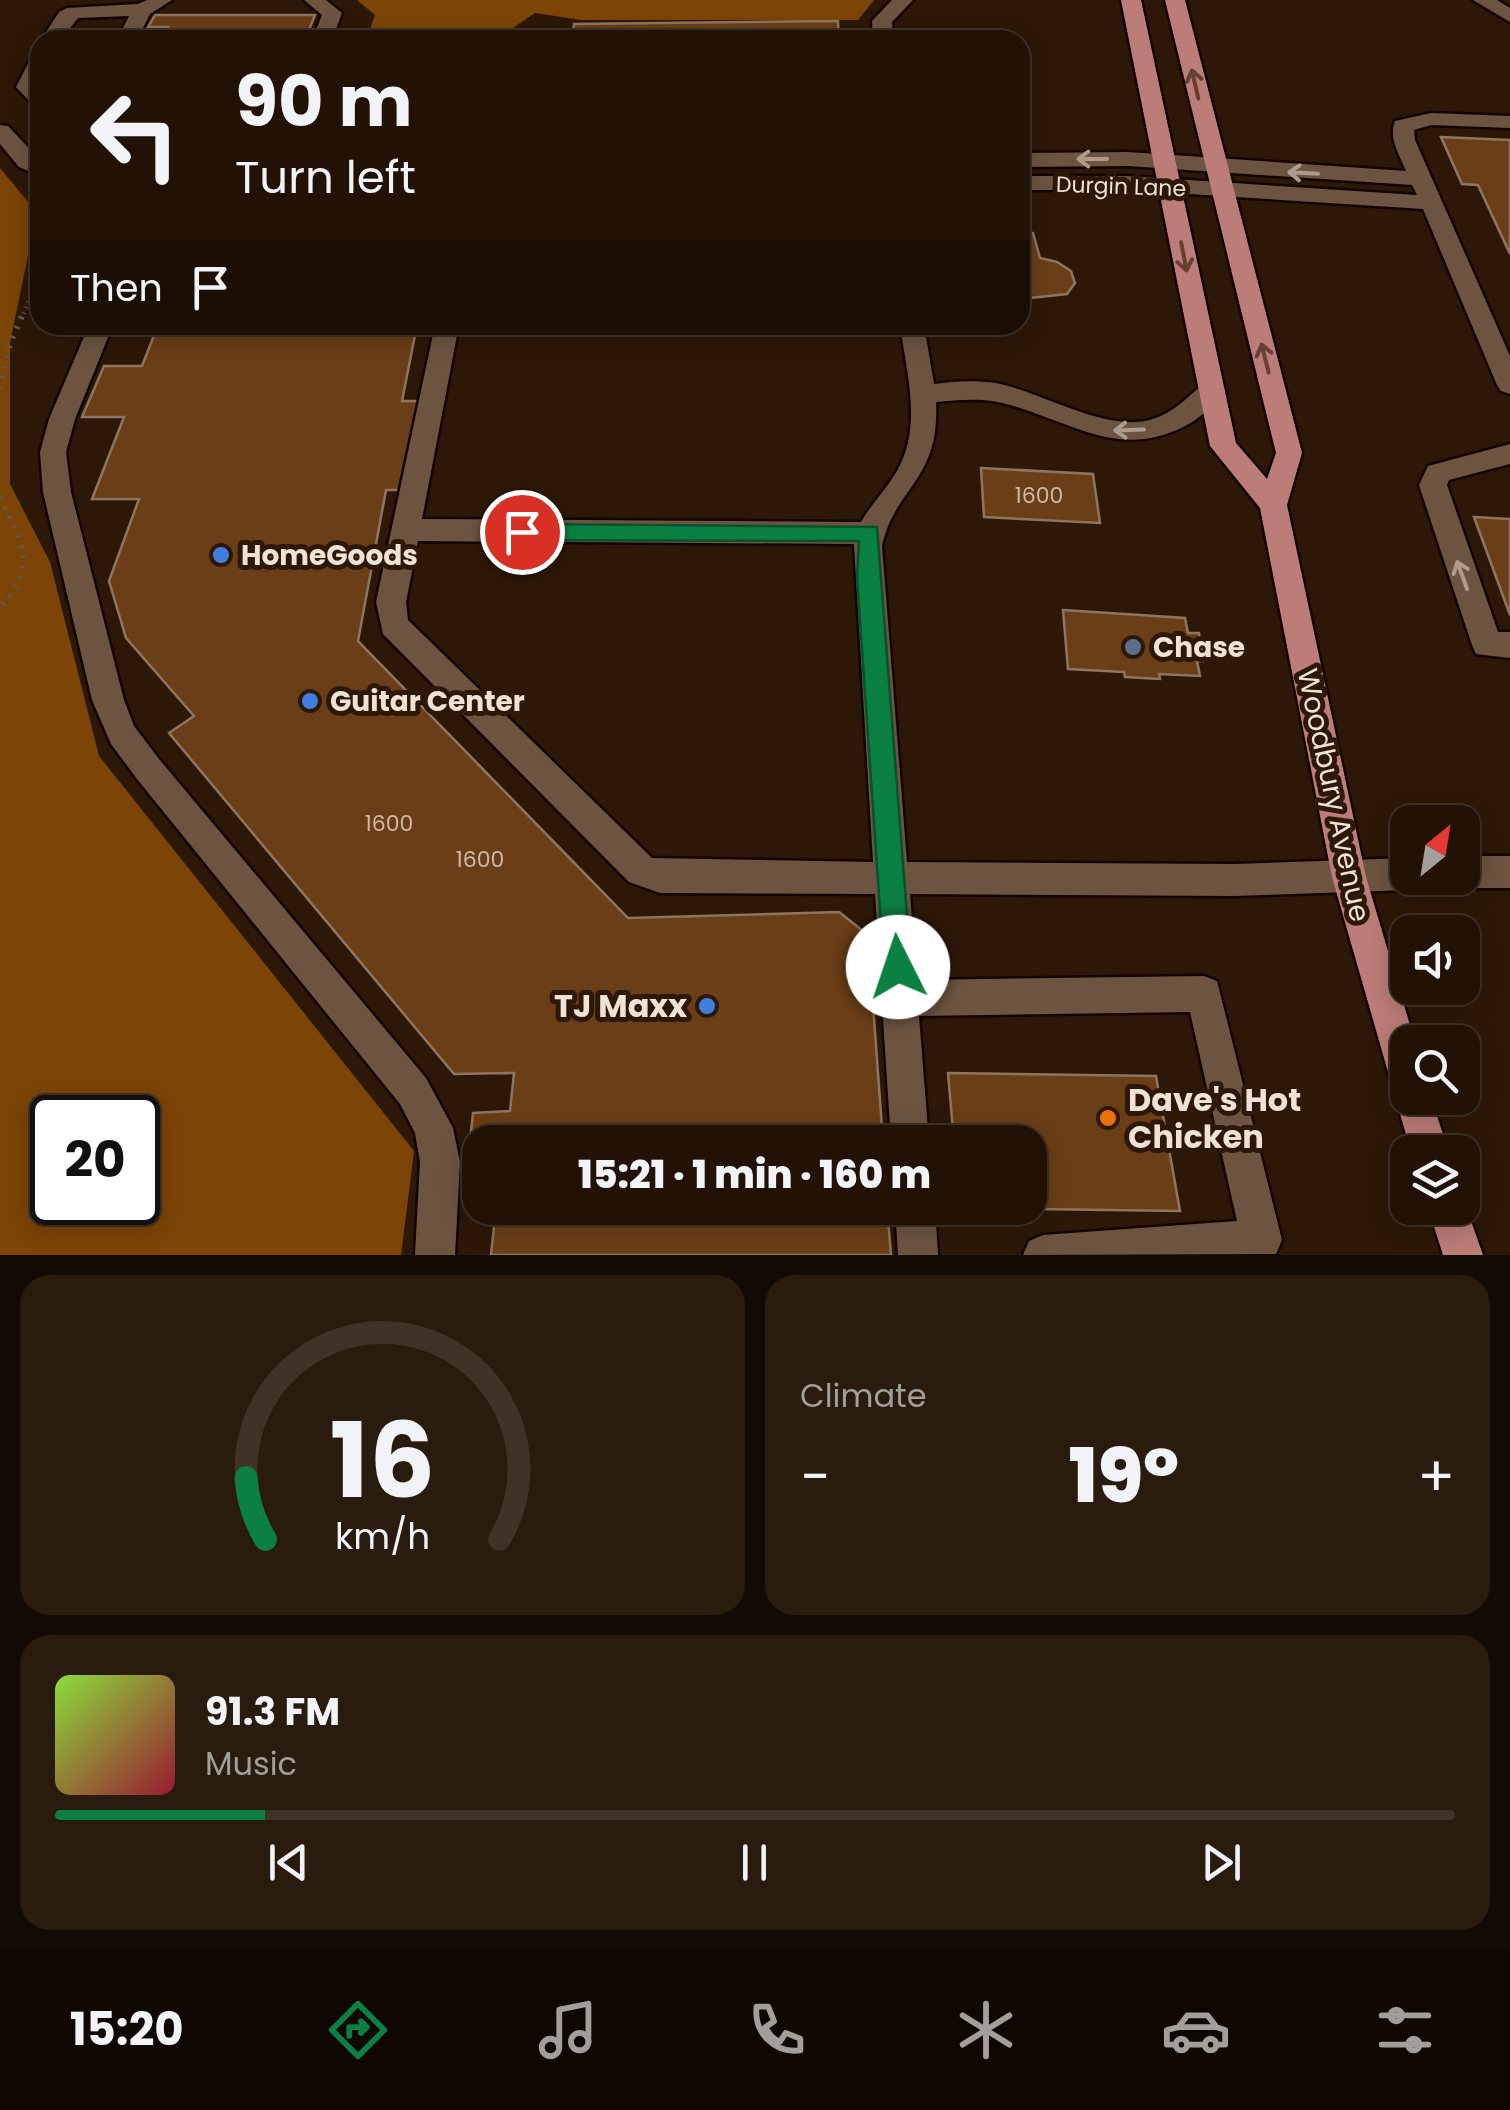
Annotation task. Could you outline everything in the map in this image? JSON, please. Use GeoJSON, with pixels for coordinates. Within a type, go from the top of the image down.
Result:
{"type":"FeatureCollection","features":[{"type":"Feature","properties":{"kind":"main road","name":"Woodbury Avenue"},"geometry":{"type":"LineString","coordinates":[[1175,0],[1288,453],[1274,504],[1350,877],[1392,1025]]}},
{"type":"Feature","properties":{"kind":"main road","name":"Woodbury Avenue"},"geometry":{"type":"LineString","coordinates":[[1128,2],[1224,446],[1274,504]]}},
{"type":"Feature","properties":{"kind":"main road"},"geometry":{"type":"LineString","coordinates":[[1453,1225],[1463,1255]]}},
{"type":"Feature","properties":{"kind":"street"},"geometry":{"type":"LineString","coordinates":[[57,30],[66,16],[74,12],[142,10],[162,0]]}},
{"type":"Feature","properties":{"kind":"street"},"geometry":{"type":"LineString","coordinates":[[314,0],[332,13],[326,30]]}},
{"type":"Feature","properties":{"kind":"street"},"geometry":{"type":"LineString","coordinates":[[883,30],[882,21],[902,0]]}},
{"type":"Feature","properties":{"kind":"street"},"geometry":{"type":"LineString","coordinates":[[1483,0],[1510,16]]}},
{"type":"Feature","properties":{"kind":"street"},"geometry":{"type":"LineString","coordinates":[[132,30],[142,10]]}},
{"type":"Feature","properties":{"kind":"street"},"geometry":{"type":"LineString","coordinates":[[1510,122],[1431,119],[1403,126],[1510,386]]}},
{"type":"Feature","properties":{"kind":"street"},"geometry":{"type":"LineString","coordinates":[[0,131],[30,164]]}},
{"type":"Feature","properties":{"kind":"street","name":"Durgin Lane"},"geometry":{"type":"LineString","coordinates":[[1030,161],[1220,179]]}},
{"type":"Feature","properties":{"kind":"street","name":"Durgin Lane"},"geometry":{"type":"LineString","coordinates":[[1030,182],[1166,174]]}},
{"type":"Feature","properties":{"kind":"street"},"geometry":{"type":"LineString","coordinates":[[1220,179],[1422,179]]}},
{"type":"Feature","properties":{"kind":"street"},"geometry":{"type":"LineString","coordinates":[[1220,179],[1433,203]]}},
{"type":"Feature","properties":{"kind":"street"},"geometry":{"type":"LineString","coordinates":[[97,335],[73,387],[54,452],[57,492],[108,700],[122,734],[148,769],[413,1091],[434,1128],[440,1162],[435,1255]]}},
{"type":"Feature","properties":{"kind":"street"},"geometry":{"type":"LineString","coordinates":[[445,335],[390,602],[394,625],[641,871],[660,877],[1390,875]]}},
{"type":"Feature","properties":{"kind":"street"},"geometry":{"type":"LineString","coordinates":[[909,1125],[868,577],[870,533],[883,504],[916,461],[922,437],[913,335]]}},
{"type":"Feature","properties":{"kind":"street"},"geometry":{"type":"LineString","coordinates":[[920,395],[945,390],[994,392],[1114,431],[1163,427],[1192,412],[1212,390]]}},
{"type":"Feature","properties":{"kind":"street"},"geometry":{"type":"LineString","coordinates":[[1510,454],[1438,473],[1434,485],[1487,644],[1510,645]]}},
{"type":"Feature","properties":{"kind":"street"},"geometry":{"type":"LineString","coordinates":[[406,530],[870,533]]}},
{"type":"Feature","properties":{"kind":"street"},"geometry":{"type":"LineString","coordinates":[[1480,872],[1510,872]]}},
{"type":"Feature","properties":{"kind":"street"},"geometry":{"type":"LineString","coordinates":[[900,998],[1204,994],[1262,1240],[1043,1255]]}},
{"type":"Feature","properties":{"kind":"street"},"geometry":{"type":"LineString","coordinates":[[916,1225],[918,1255]]}},
{"type":"Feature","properties":{"kind":"path"},"geometry":{"type":"LineString","coordinates":[[0,389],[10,342],[30,298]]}},
{"type":"Feature","properties":{"kind":"path"},"geometry":{"type":"LineString","coordinates":[[0,497],[28,565],[24,580],[0,608]]}},
{"type":"Feature","properties":{"kind":"shaded area"},"geometry":{"type":"Polygon","coordinates":[[[357,0],[874,0],[858,20],[581,20],[535,13],[513,30],[370,30],[375,15],[357,0]]]}},
{"type":"Feature","properties":{"kind":"shaded area"},"geometry":{"type":"Polygon","coordinates":[[[0,168],[29,203],[30,214],[30,246],[10,343],[10,484],[50,562],[99,756],[414,1151],[401,1255],[0,1255],[0,168]]]}},
{"type":"Feature","properties":{"kind":"building"},"geometry":{"type":"Polygon","coordinates":[[[155,15],[315,15],[309,30],[148,27],[155,15]]]}},
{"type":"Feature","properties":{"kind":"building"},"geometry":{"type":"Polygon","coordinates":[[[838,21],[838,30],[573,30],[574,24],[838,21]]]}},
{"type":"Feature","properties":{"kind":"building"},"geometry":{"type":"Polygon","coordinates":[[[1441,137],[1510,140],[1510,254],[1478,185],[1462,184],[1441,137]]]}},
{"type":"Feature","properties":{"kind":"building"},"geometry":{"type":"Polygon","coordinates":[[[1030,233],[1040,258],[1071,271],[1075,283],[1067,294],[1030,298],[1030,233]]]}},
{"type":"Feature","properties":{"kind":"building"},"geometry":{"type":"Polygon","coordinates":[[[154,335],[415,335],[402,401],[424,401],[409,490],[386,490],[358,641],[628,918],[839,912],[868,935],[882,1125],[472,1125],[473,1113],[510,1111],[514,1073],[454,1074],[169,733],[194,716],[126,638],[109,581],[139,499],[92,499],[124,417],[82,417],[104,366],[142,366],[154,335]]]}},
{"type":"Feature","properties":{"kind":"building"},"geometry":{"type":"Polygon","coordinates":[[[981,468],[1093,474],[1100,523],[984,517],[981,468]]]}},
{"type":"Feature","properties":{"kind":"building"},"geometry":{"type":"Polygon","coordinates":[[[1474,517],[1510,519],[1510,615],[1474,517]]]}},
{"type":"Feature","properties":{"kind":"building","name":"Chase"},"geometry":{"type":"Polygon","coordinates":[[[1063,610],[1185,618],[1188,633],[1199,633],[1203,661],[1197,661],[1200,676],[1159,674],[1160,679],[1125,677],[1124,672],[1068,669],[1063,610]]]}},
{"type":"Feature","properties":{"kind":"building"},"geometry":{"type":"Polygon","coordinates":[[[948,1073],[1156,1076],[1180,1211],[1047,1209],[1047,1125],[953,1125],[948,1073]]]}},
{"type":"Feature","properties":{"kind":"building"},"geometry":{"type":"Polygon","coordinates":[[[494,1225],[888,1225],[891,1255],[491,1255],[494,1225]]]}},
{"type":"Feature","properties":{"kind":"place","name":"HomeGoods"},"geometry":{"type":"Point","coordinates":[221,555]}},
{"type":"Feature","properties":{"kind":"place","name":"Chase"},"geometry":{"type":"Point","coordinates":[1133,647]}},
{"type":"Feature","properties":{"kind":"place","name":"Guitar Center"},"geometry":{"type":"Point","coordinates":[310,701]}},
{"type":"Feature","properties":{"kind":"place","name":"TJ Maxx"},"geometry":{"type":"Point","coordinates":[707,1006]}},
{"type":"Feature","properties":{"kind":"place","name":"Dave's Hot Chicken"},"geometry":{"type":"Point","coordinates":[1108,1118]}},
{"type":"Feature","properties":{"kind":"route"},"geometry":{"type":"LineString","coordinates":[[522,532],[870,533],[868,577],[898,967]]}}]}
